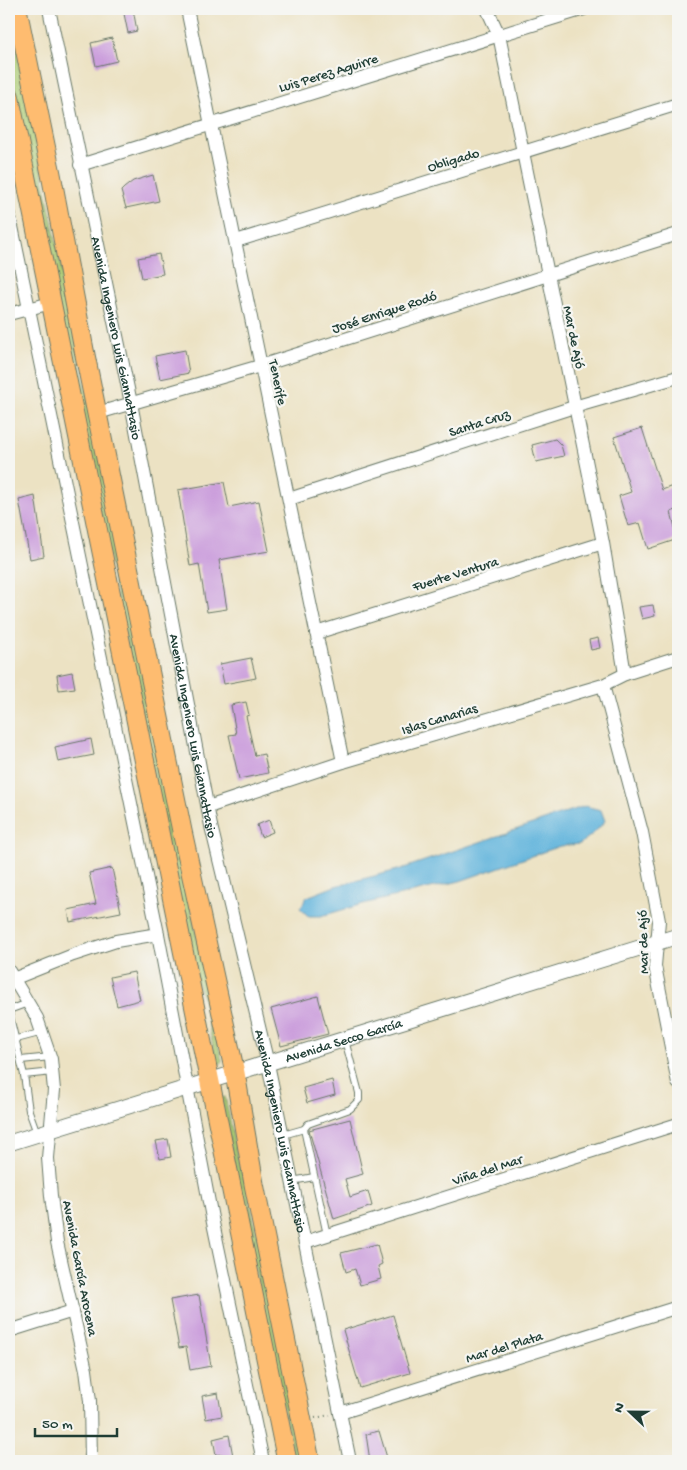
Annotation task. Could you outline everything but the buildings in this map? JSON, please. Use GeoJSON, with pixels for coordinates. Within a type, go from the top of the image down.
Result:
{"type":"FeatureCollection","features":[{"type":"Feature","properties":{"kind":"main road"},"geometry":{"type":"LineString","coordinates":[[17,9],[182,832],[235,1073],[254,1184],[310,1461]]}},
{"type":"Feature","properties":{"kind":"main road"},"geometry":{"type":"LineString","coordinates":[[9,95],[287,1461]]}},
{"type":"Feature","properties":{"kind":"street","name":"Avenida Ingeniero Luis Giannattasio"},"geometry":{"type":"LineString","coordinates":[[49,9],[131,403],[208,807],[268,1064],[350,1461]]}},
{"type":"Feature","properties":{"kind":"street","name":"Tenerife"},"geometry":{"type":"LineString","coordinates":[[186,9],[236,241],[260,366],[343,762]]}},
{"type":"Feature","properties":{"kind":"street","name":"Mar de Ajó"},"geometry":{"type":"LineString","coordinates":[[487,9],[499,35],[602,543],[625,674]]}},
{"type":"Feature","properties":{"kind":"street","name":"Luis Perez Aguirre"},"geometry":{"type":"LineString","coordinates":[[80,164],[584,9]]}},
{"type":"Feature","properties":{"kind":"street","name":"Obligado"},"geometry":{"type":"LineString","coordinates":[[236,241],[522,154],[678,104]]}},
{"type":"Feature","properties":{"kind":"street"},"geometry":{"type":"LineString","coordinates":[[9,212],[158,934],[214,1227],[263,1461]]}},
{"type":"Feature","properties":{"kind":"street","name":"José Enrique Rodó"},"geometry":{"type":"LineString","coordinates":[[98,413],[260,366],[678,234]]}},
{"type":"Feature","properties":{"kind":"street"},"geometry":{"type":"LineString","coordinates":[[9,314],[51,303]]}},
{"type":"Feature","properties":{"kind":"street","name":"Santa Cruz"},"geometry":{"type":"LineString","coordinates":[[289,499],[574,407],[678,377]]}},
{"type":"Feature","properties":{"kind":"street","name":"Fuerte Ventura"},"geometry":{"type":"LineString","coordinates":[[316,633],[602,543]]}},
{"type":"Feature","properties":{"kind":"street","name":"Islas Canarias"},"geometry":{"type":"LineString","coordinates":[[208,807],[343,762],[603,685],[625,674],[678,657]]}},
{"type":"Feature","properties":{"kind":"street","name":"Mar de Ajó"},"geometry":{"type":"LineString","coordinates":[[603,685],[642,832],[659,920],[655,966],[678,1083]]}},
{"type":"Feature","properties":{"kind":"street"},"geometry":{"type":"LineString","coordinates":[[11,975],[116,941],[158,934]]}},
{"type":"Feature","properties":{"kind":"street","name":"Avenida Secco García"},"geometry":{"type":"LineString","coordinates":[[9,1143],[678,936]]}},
{"type":"Feature","properties":{"kind":"street","name":"Avenida García Arocena"},"geometry":{"type":"LineString","coordinates":[[11,975],[43,1032],[53,1072],[54,1090],[43,1133],[48,1158],[56,1233],[89,1393],[91,1461]]}},
{"type":"Feature","properties":{"kind":"street","name":"Viña del Mar"},"geometry":{"type":"LineString","coordinates":[[305,1242],[678,1124]]}},
{"type":"Feature","properties":{"kind":"street","name":"Mar del Plata"},"geometry":{"type":"LineString","coordinates":[[340,1413],[678,1307]]}},
{"type":"Feature","properties":{"kind":"street"},"geometry":{"type":"LineString","coordinates":[[9,1331],[73,1311]]}},
{"type":"Feature","properties":{"kind":"lane"},"geometry":{"type":"LineString","coordinates":[[28,1003],[9,1012],[21,1060],[29,1111],[43,1133]]}},
{"type":"Feature","properties":{"kind":"lane"},"geometry":{"type":"LineString","coordinates":[[9,1041],[43,1032]]}},
{"type":"Feature","properties":{"kind":"lane"},"geometry":{"type":"LineString","coordinates":[[282,1135],[350,1109],[359,1100],[345,1040]]}},
{"type":"Feature","properties":{"kind":"lane"},"geometry":{"type":"LineString","coordinates":[[21,1060],[50,1057]]}},
{"type":"Feature","properties":{"kind":"lane"},"geometry":{"type":"LineString","coordinates":[[24,1075],[53,1072]]}},
{"type":"Feature","properties":{"kind":"lane"},"geometry":{"type":"LineString","coordinates":[[304,1128],[327,1235]]}},
{"type":"Feature","properties":{"kind":"lane"},"geometry":{"type":"LineString","coordinates":[[292,1181],[314,1176]]}},
{"type":"Feature","properties":{"kind":"path"},"geometry":{"type":"LineString","coordinates":[[302,1421],[340,1413]]}},
{"type":"Feature","properties":{"kind":"green space"},"geometry":{"type":"Polygon","coordinates":[[[9,9],[222,1062],[219,1064],[216,1062],[204,1000],[194,976],[9,62],[9,9]]]}},
{"type":"Feature","properties":{"kind":"green space"},"geometry":{"type":"Polygon","coordinates":[[[225,1097],[239,1166],[246,1183],[304,1461],[294,1461],[221,1098],[225,1097]]]}},
{"type":"Feature","properties":{"kind":"water"},"geometry":{"type":"Polygon","coordinates":[[[585,806],[601,810],[605,821],[580,844],[560,846],[460,881],[321,916],[308,916],[300,908],[307,897],[335,886],[398,870],[585,806]]]}}]}
